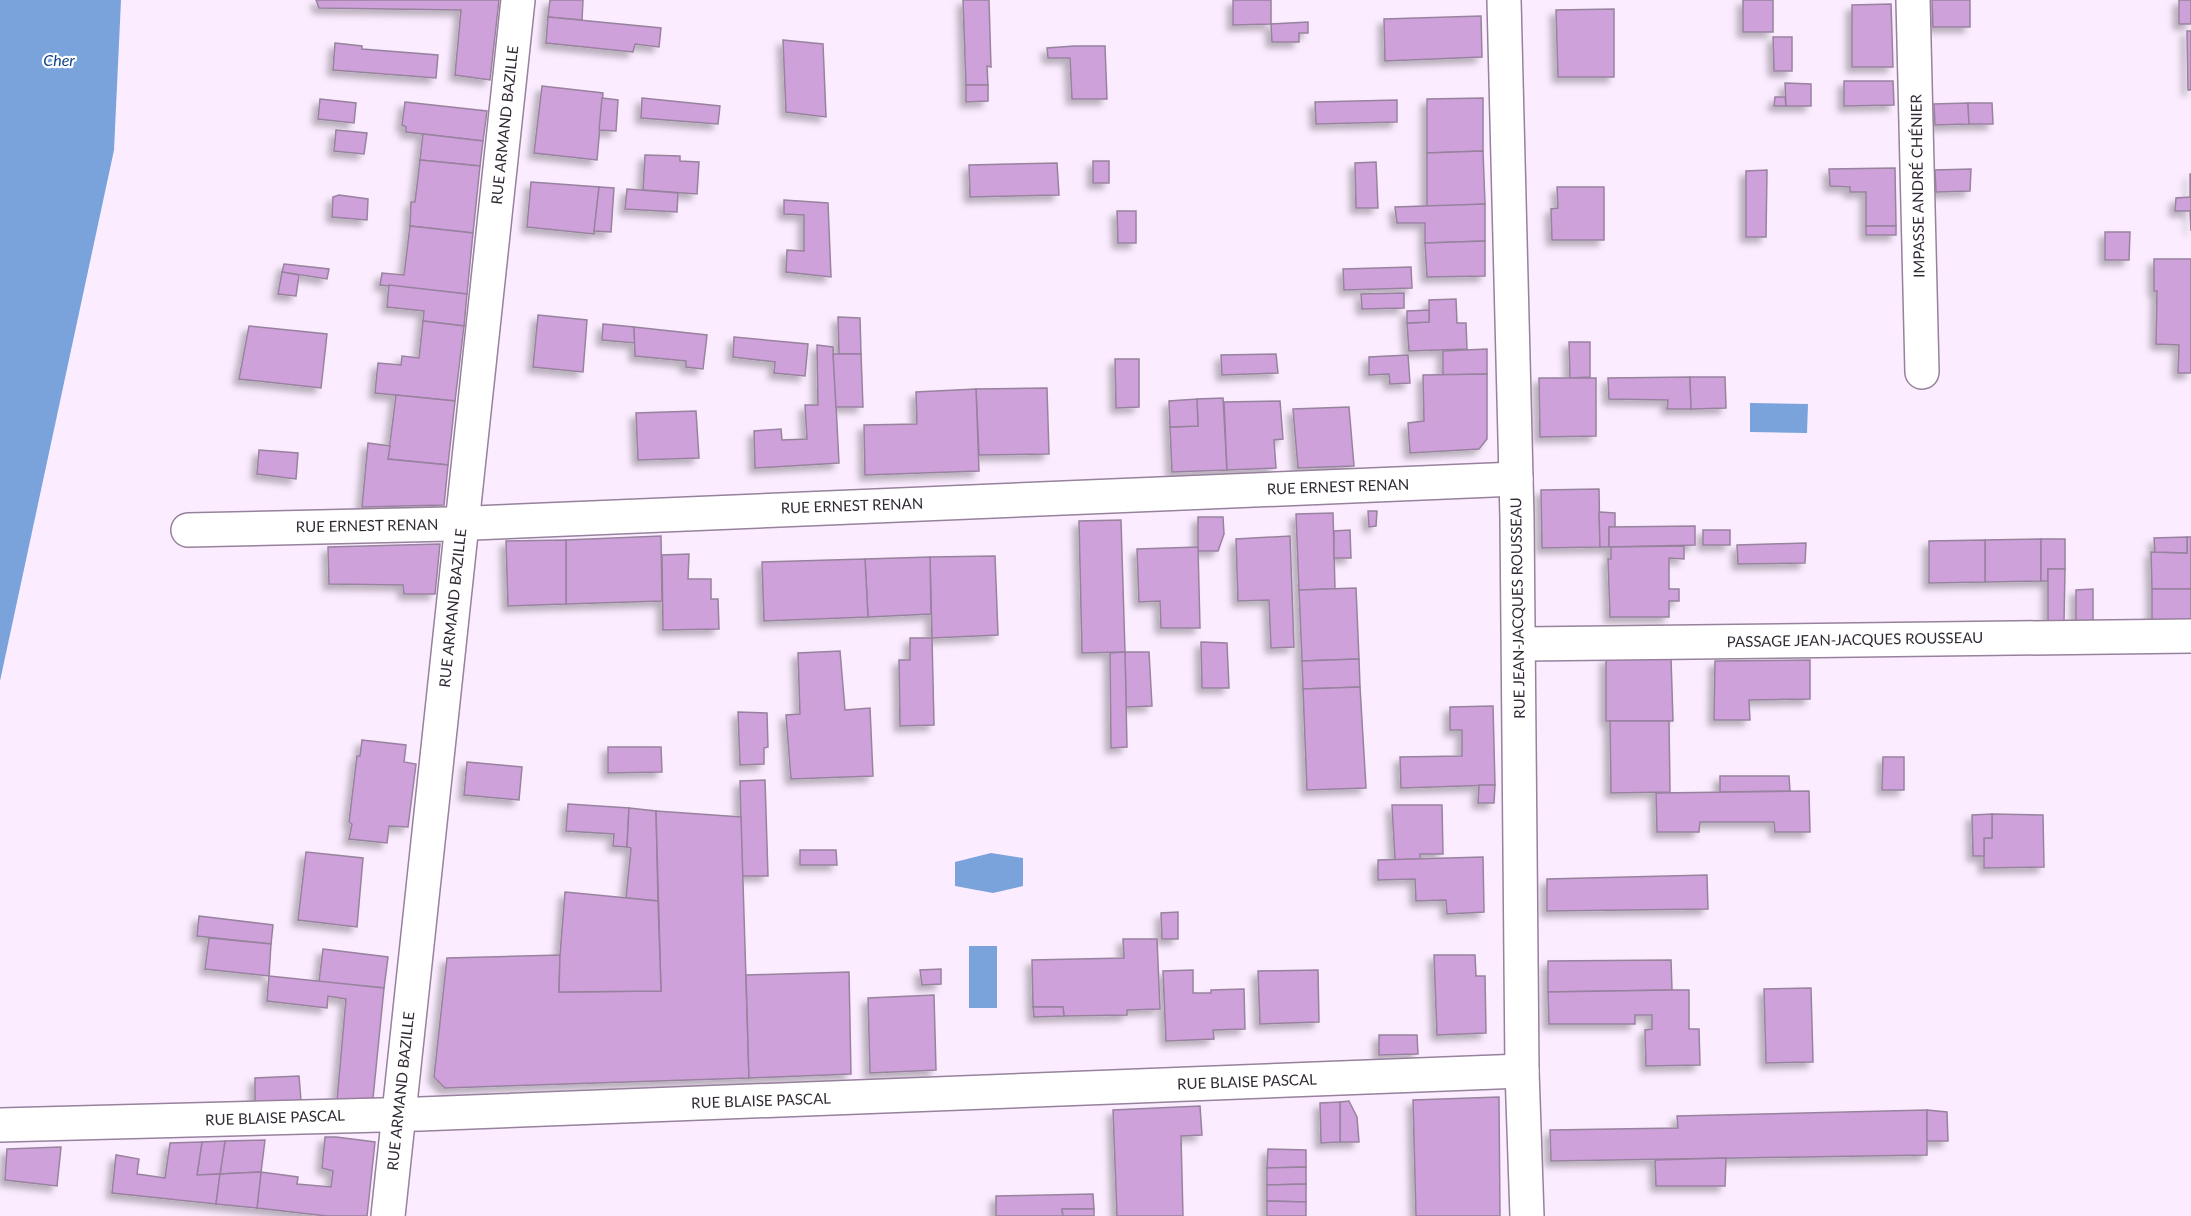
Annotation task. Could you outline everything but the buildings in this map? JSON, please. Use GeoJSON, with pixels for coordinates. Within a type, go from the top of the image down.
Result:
{"type":"FeatureCollection","features":[{"type":"Feature","properties":{"kind":"street","name":"RUE ARMAND BAZILLE"},"geometry":{"type":"LineString","coordinates":[[388,1216],[518,0]]}},
{"type":"Feature","properties":{"kind":"street","name":"RUE JEAN-JACQUES ROUSSEAU"},"geometry":{"type":"LineString","coordinates":[[1504,0],[1516,480],[1522,1071],[1527,1216]]}},
{"type":"Feature","properties":{"kind":"street","name":"IMPASSE ANDRÉ CHÉNIER"},"geometry":{"type":"LineString","coordinates":[[1913,0],[1922,372]]}},
{"type":"Feature","properties":{"kind":"street","name":"RUE ERNEST RENAN"},"geometry":{"type":"LineString","coordinates":[[188,530],[462,522],[1516,480]]}},
{"type":"Feature","properties":{"kind":"street","name":"PASSAGE JEAN-JACQUES ROUSSEAU"},"geometry":{"type":"LineString","coordinates":[[1519,644],[2191,636]]}},
{"type":"Feature","properties":{"kind":"street","name":"RUE BLAISE PASCAL"},"geometry":{"type":"LineString","coordinates":[[0,1125],[399,1114],[1522,1071]]}},
{"type":"Feature","properties":{"kind":"water","name":"Cher"},"geometry":{"type":"Polygon","coordinates":[[[0,0],[121,0],[114,150],[0,681],[0,0]]]}},
{"type":"Feature","properties":{"kind":"water"},"geometry":{"type":"Polygon","coordinates":[[[1750,403],[1808,404],[1807,433],[1750,432],[1750,403]]]}},
{"type":"Feature","properties":{"kind":"water"},"geometry":{"type":"Polygon","coordinates":[[[991,853],[1023,858],[1023,886],[993,893],[955,886],[955,862],[991,853]]]}},
{"type":"Feature","properties":{"kind":"water"},"geometry":{"type":"Polygon","coordinates":[[[969,946],[997,946],[997,1008],[969,1008],[969,946]]]}}]}
